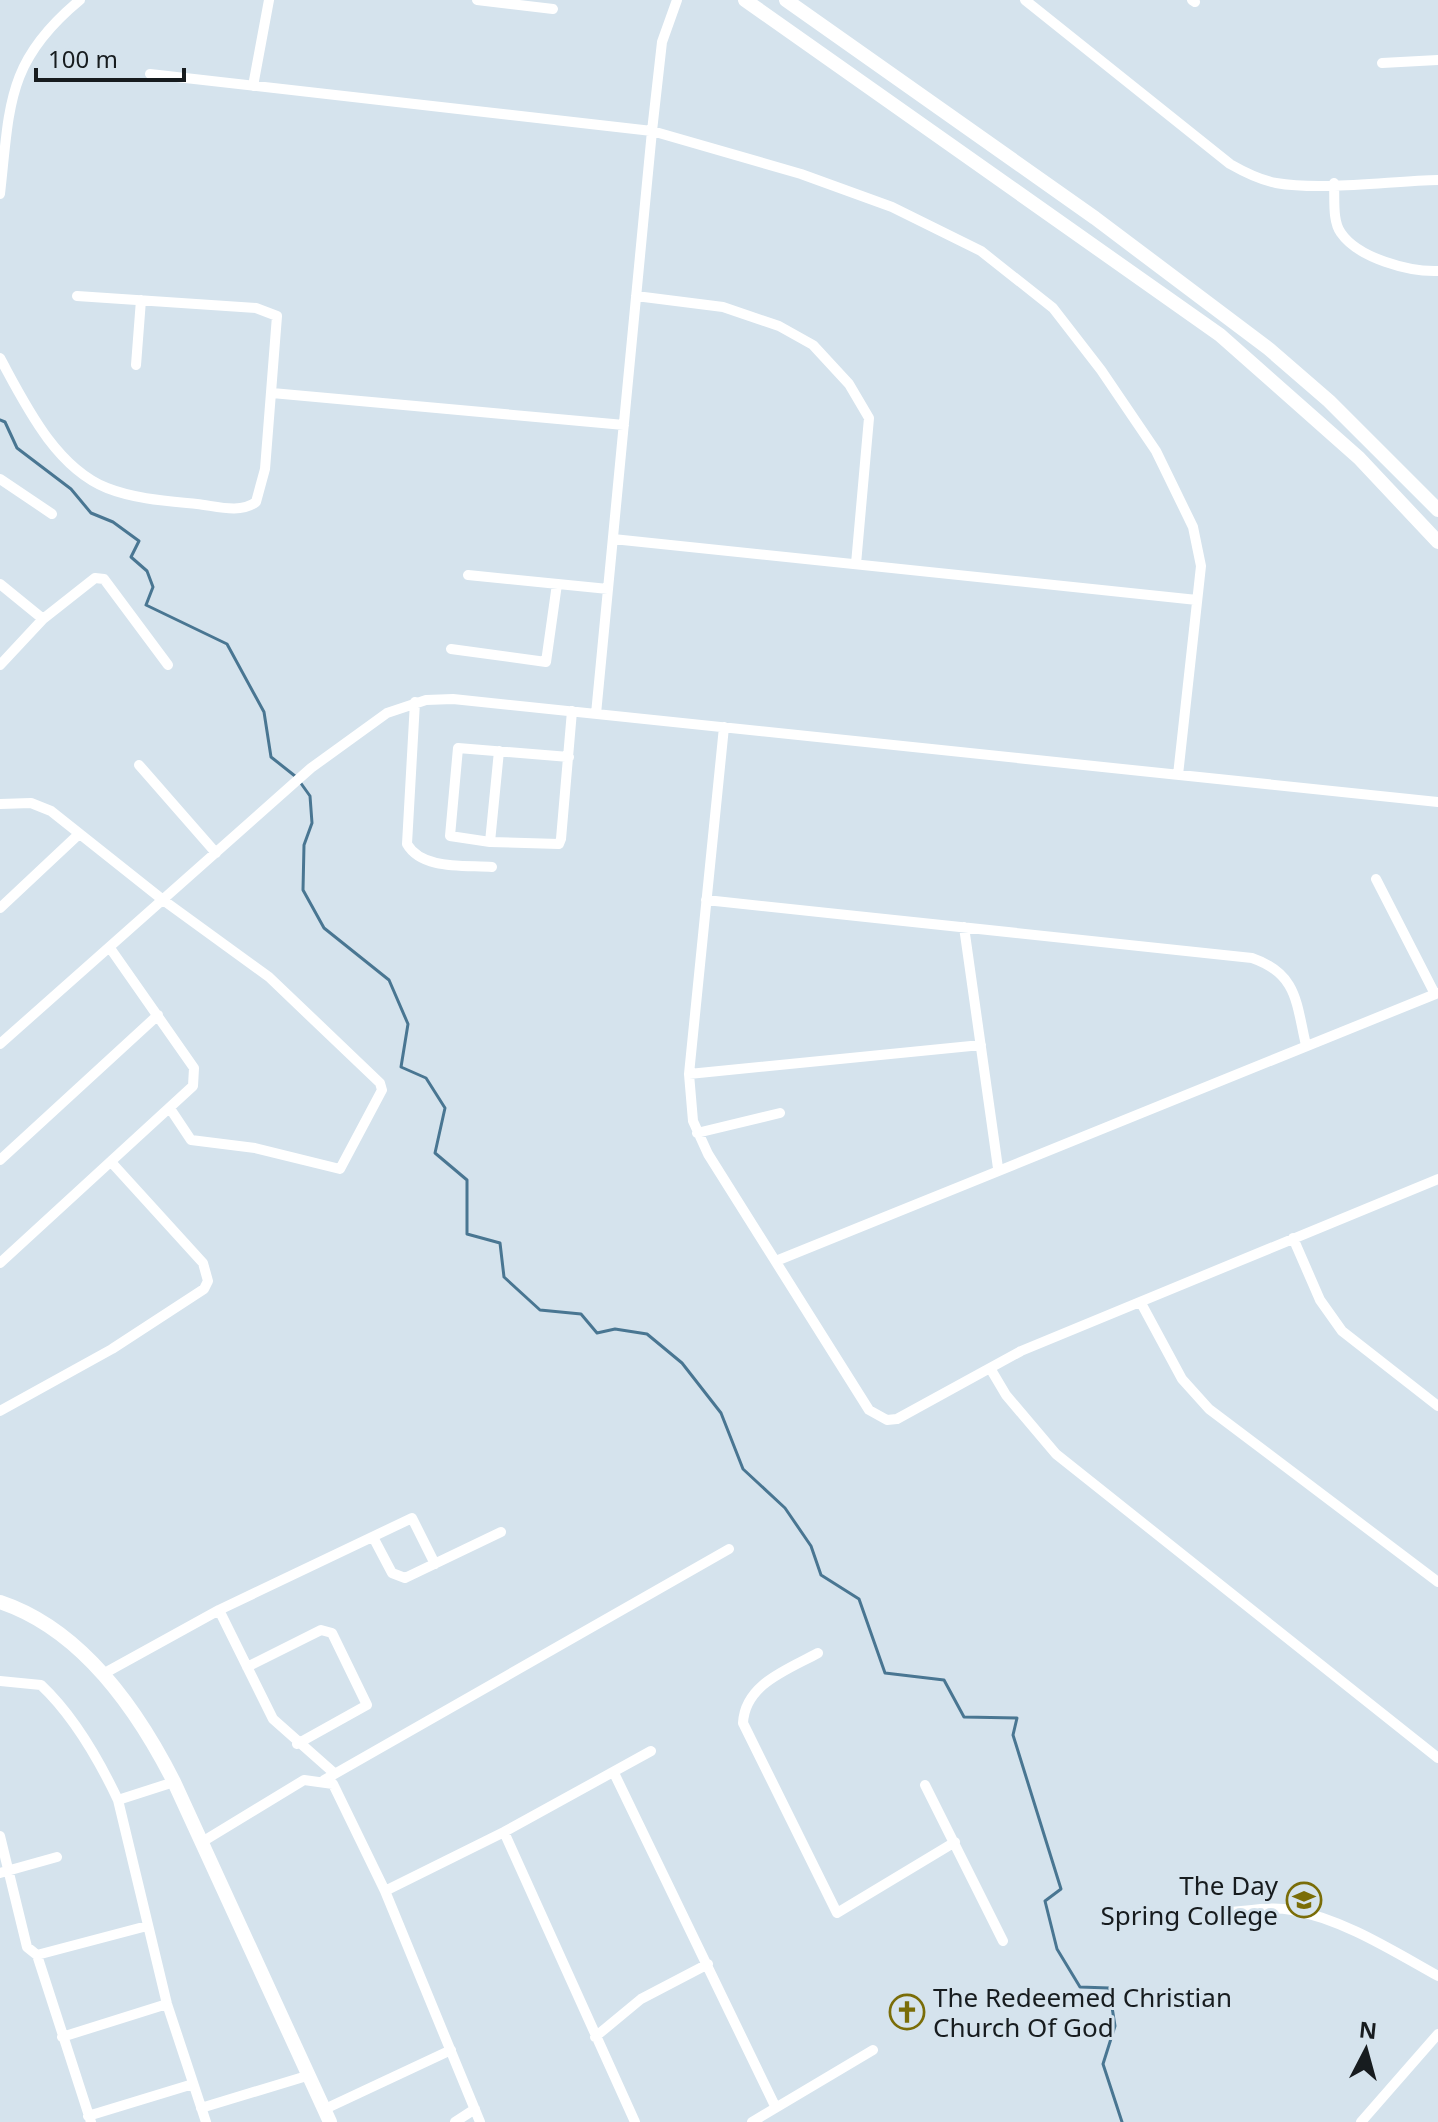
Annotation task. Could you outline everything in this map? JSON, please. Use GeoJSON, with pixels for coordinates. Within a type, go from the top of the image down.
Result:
{"type":"FeatureCollection","features":[{"type":"Feature","properties":{"kind":"main road"},"geometry":{"type":"LineString","coordinates":[[745,0],[1220,335],[1359,458],[1438,542]]}},
{"type":"Feature","properties":{"kind":"main road"},"geometry":{"type":"LineString","coordinates":[[786,0],[1107,227],[1269,349],[1329,401],[1438,510]]}},
{"type":"Feature","properties":{"kind":"main road"},"geometry":{"type":"LineString","coordinates":[[0,1602],[40,1619],[103,1674],[144,1729],[174,1782],[327,2115]]}},
{"type":"Feature","properties":{"kind":"street"},"geometry":{"type":"LineString","coordinates":[[0,194],[10,108],[24,61],[38,39],[80,0]]}},
{"type":"Feature","properties":{"kind":"street"},"geometry":{"type":"LineString","coordinates":[[253,86],[269,0]]}},
{"type":"Feature","properties":{"kind":"street"},"geometry":{"type":"LineString","coordinates":[[477,0],[553,9]]}},
{"type":"Feature","properties":{"kind":"street"},"geometry":{"type":"LineString","coordinates":[[596,714],[662,42],[676,4],[684,0]]}},
{"type":"Feature","properties":{"kind":"street"},"geometry":{"type":"LineString","coordinates":[[1025,0],[1230,164],[1275,183],[1438,180]]}},
{"type":"Feature","properties":{"kind":"street"},"geometry":{"type":"LineString","coordinates":[[1382,63],[1438,60]]}},
{"type":"Feature","properties":{"kind":"street"},"geometry":{"type":"LineString","coordinates":[[150,74],[652,131],[801,174],[892,207],[981,251],[1053,308],[1156,451],[1199,547],[1197,600],[1178,775]]}},
{"type":"Feature","properties":{"kind":"street"},"geometry":{"type":"LineString","coordinates":[[1334,183],[1339,231],[1352,244],[1414,272],[1438,271]]}},
{"type":"Feature","properties":{"kind":"street"},"geometry":{"type":"LineString","coordinates":[[0,358],[39,429],[65,456],[104,487],[154,500],[239,509],[256,502],[265,469],[277,316],[256,308],[77,296]]}},
{"type":"Feature","properties":{"kind":"street"},"geometry":{"type":"LineString","coordinates":[[636,296],[723,307],[779,326],[813,345],[849,384],[869,418],[856,564]]}},
{"type":"Feature","properties":{"kind":"street"},"geometry":{"type":"LineString","coordinates":[[136,365],[141,300]]}},
{"type":"Feature","properties":{"kind":"street"},"geometry":{"type":"LineString","coordinates":[[272,393],[624,425]]}},
{"type":"Feature","properties":{"kind":"street"},"geometry":{"type":"LineString","coordinates":[[0,479],[52,514]]}},
{"type":"Feature","properties":{"kind":"street"},"geometry":{"type":"LineString","coordinates":[[613,539],[1197,600]]}},
{"type":"Feature","properties":{"kind":"street"},"geometry":{"type":"LineString","coordinates":[[468,575],[608,589]]}},
{"type":"Feature","properties":{"kind":"street"},"geometry":{"type":"LineString","coordinates":[[0,665],[43,619],[95,578],[104,579],[168,665]]}},
{"type":"Feature","properties":{"kind":"street"},"geometry":{"type":"LineString","coordinates":[[0,584],[43,619]]}},
{"type":"Feature","properties":{"kind":"street"},"geometry":{"type":"LineString","coordinates":[[451,649],[546,662],[557,584]]}},
{"type":"Feature","properties":{"kind":"street"},"geometry":{"type":"LineString","coordinates":[[0,1044],[311,768],[378,718],[415,702],[453,699],[1438,802]]}},
{"type":"Feature","properties":{"kind":"street"},"geometry":{"type":"LineString","coordinates":[[415,702],[407,844],[414,855],[426,861],[492,867]]}},
{"type":"Feature","properties":{"kind":"street"},"geometry":{"type":"LineString","coordinates":[[569,757],[461,747],[455,752],[450,836],[490,842],[559,844],[569,757],[572,711]]}},
{"type":"Feature","properties":{"kind":"street"},"geometry":{"type":"LineString","coordinates":[[724,727],[689,1074],[690,1108],[697,1133],[869,1410],[877,1416],[897,1419],[1049,1339],[1438,1179]]}},
{"type":"Feature","properties":{"kind":"street"},"geometry":{"type":"LineString","coordinates":[[490,842],[499,751]]}},
{"type":"Feature","properties":{"kind":"street"},"geometry":{"type":"LineString","coordinates":[[139,765],[216,853]]}},
{"type":"Feature","properties":{"kind":"street"},"geometry":{"type":"LineString","coordinates":[[0,804],[31,803],[51,811],[295,999],[380,1083],[382,1090],[340,1169],[255,1148],[191,1140],[171,1110]]}},
{"type":"Feature","properties":{"kind":"street"},"geometry":{"type":"LineString","coordinates":[[0,908],[79,834]]}},
{"type":"Feature","properties":{"kind":"street"},"geometry":{"type":"LineString","coordinates":[[776,1261],[998,1168],[1437,993],[1376,879]]}},
{"type":"Feature","properties":{"kind":"street"},"geometry":{"type":"LineString","coordinates":[[706,900],[1230,955],[1274,965],[1293,990],[1306,1045]]}},
{"type":"Feature","properties":{"kind":"street"},"geometry":{"type":"LineString","coordinates":[[964,927],[998,1168]]}},
{"type":"Feature","properties":{"kind":"street"},"geometry":{"type":"LineString","coordinates":[[0,1263],[171,1110],[193,1086],[196,1077],[194,1068],[110,948]]}},
{"type":"Feature","properties":{"kind":"street"},"geometry":{"type":"LineString","coordinates":[[0,1160],[158,1015]]}},
{"type":"Feature","properties":{"kind":"street"},"geometry":{"type":"LineString","coordinates":[[689,1074],[981,1045]]}},
{"type":"Feature","properties":{"kind":"street"},"geometry":{"type":"LineString","coordinates":[[697,1133],[780,1113]]}},
{"type":"Feature","properties":{"kind":"street"},"geometry":{"type":"LineString","coordinates":[[0,1411],[112,1349],[204,1289],[208,1281],[203,1263],[112,1163]]}},
{"type":"Feature","properties":{"kind":"street"},"geometry":{"type":"LineString","coordinates":[[1293,1238],[1320,1300],[1342,1331],[1438,1406]]}},
{"type":"Feature","properties":{"kind":"street"},"geometry":{"type":"LineString","coordinates":[[1141,1303],[1182,1379],[1209,1409],[1438,1582]]}},
{"type":"Feature","properties":{"kind":"street"},"geometry":{"type":"LineString","coordinates":[[990,1368],[1006,1395],[1056,1454],[1438,1758]]}},
{"type":"Feature","properties":{"kind":"street"},"geometry":{"type":"LineString","coordinates":[[103,1674],[219,1610],[412,1518],[435,1564]]}},
{"type":"Feature","properties":{"kind":"street"},"geometry":{"type":"LineString","coordinates":[[373,1537],[397,1578],[405,1578],[501,1532]]}},
{"type":"Feature","properties":{"kind":"street"},"geometry":{"type":"LineString","coordinates":[[324,1780],[729,1549]]}},
{"type":"Feature","properties":{"kind":"street"},"geometry":{"type":"LineString","coordinates":[[219,1610],[273,1719],[297,1744],[334,1773]]}},
{"type":"Feature","properties":{"kind":"street"},"geometry":{"type":"LineString","coordinates":[[247,1667],[321,1630],[332,1633],[367,1705],[297,1744]]}},
{"type":"Feature","properties":{"kind":"street"},"geometry":{"type":"LineString","coordinates":[[818,1653],[762,1684],[744,1706],[743,1723],[837,1913],[955,1842]]}},
{"type":"Feature","properties":{"kind":"street"},"geometry":{"type":"LineString","coordinates":[[0,1681],[32,1682],[47,1691],[94,1753],[118,1800],[167,2004],[206,2122]]}},
{"type":"Feature","properties":{"kind":"street"},"geometry":{"type":"LineString","coordinates":[[385,1891],[504,1832],[651,1751]]}},
{"type":"Feature","properties":{"kind":"street"},"geometry":{"type":"LineString","coordinates":[[614,1773],[775,2106]]}},
{"type":"Feature","properties":{"kind":"street"},"geometry":{"type":"LineString","coordinates":[[202,1842],[304,1780],[324,1780],[340,1791],[385,1891],[480,2122]]}},
{"type":"Feature","properties":{"kind":"street"},"geometry":{"type":"LineString","coordinates":[[118,1800],[174,1782]]}},
{"type":"Feature","properties":{"kind":"street"},"geometry":{"type":"LineString","coordinates":[[925,1785],[1003,1941]]}},
{"type":"Feature","properties":{"kind":"street"},"geometry":{"type":"LineString","coordinates":[[504,1832],[635,2122]]}},
{"type":"Feature","properties":{"kind":"street"},"geometry":{"type":"LineString","coordinates":[[0,1836],[4,1872],[27,1947],[37,1955],[90,2119],[193,2084]]}},
{"type":"Feature","properties":{"kind":"street"},"geometry":{"type":"LineString","coordinates":[[4,1872],[57,1857]]}},
{"type":"Feature","properties":{"kind":"street"},"geometry":{"type":"LineString","coordinates":[[1224,1913],[1290,1910],[1316,1917],[1357,1933],[1438,1976]]}},
{"type":"Feature","properties":{"kind":"street"},"geometry":{"type":"LineString","coordinates":[[37,1955],[147,1926]]}},
{"type":"Feature","properties":{"kind":"street"},"geometry":{"type":"LineString","coordinates":[[595,2037],[641,1999],[708,1964]]}},
{"type":"Feature","properties":{"kind":"street"},"geometry":{"type":"LineString","coordinates":[[62,2037],[167,2004]]}},
{"type":"Feature","properties":{"kind":"street"},"geometry":{"type":"LineString","coordinates":[[1361,2122],[1438,2034]]}},
{"type":"Feature","properties":{"kind":"street"},"geometry":{"type":"LineString","coordinates":[[327,2115],[451,2050]]}},
{"type":"Feature","properties":{"kind":"street"},"geometry":{"type":"LineString","coordinates":[[752,2122],[873,2050]]}},
{"type":"Feature","properties":{"kind":"street"},"geometry":{"type":"LineString","coordinates":[[201,2108],[310,2075]]}},
{"type":"Feature","properties":{"kind":"street"},"geometry":{"type":"LineString","coordinates":[[455,2122],[475,2109]]}},
{"type":"Feature","properties":{"kind":"waterway"},"geometry":{"type":"LineString","coordinates":[[0,420],[5,422],[17,448],[71,489],[91,513],[113,522],[139,541],[131,557],[147,571],[153,587],[146,605],[227,644],[264,712],[271,757],[295,776]]}},
{"type":"Feature","properties":{"kind":"waterway"},"geometry":{"type":"LineString","coordinates":[[300,782],[310,796],[312,823],[304,845],[303,890],[324,928],[389,980],[408,1024],[401,1067],[426,1078],[445,1108],[435,1153],[467,1180],[467,1234],[500,1243],[504,1277],[540,1310],[581,1314],[597,1333],[615,1329],[647,1334],[682,1363],[721,1413],[743,1469],[785,1508],[811,1546],[821,1575],[859,1599],[885,1673],[944,1680],[964,1717],[1017,1718],[1013,1735],[1061,1889],[1045,1901],[1057,1949],[1080,1987],[1109,1988],[1115,2026],[1103,2064],[1122,2122]]}},
{"type":"Feature","properties":{"kind":"place","name":"The Day Spring College"},"geometry":{"type":"Point","coordinates":[1304,1900]}},
{"type":"Feature","properties":{"kind":"place","name":"The Redeemed Christian Church Of God"},"geometry":{"type":"Point","coordinates":[907,2012]}}]}
